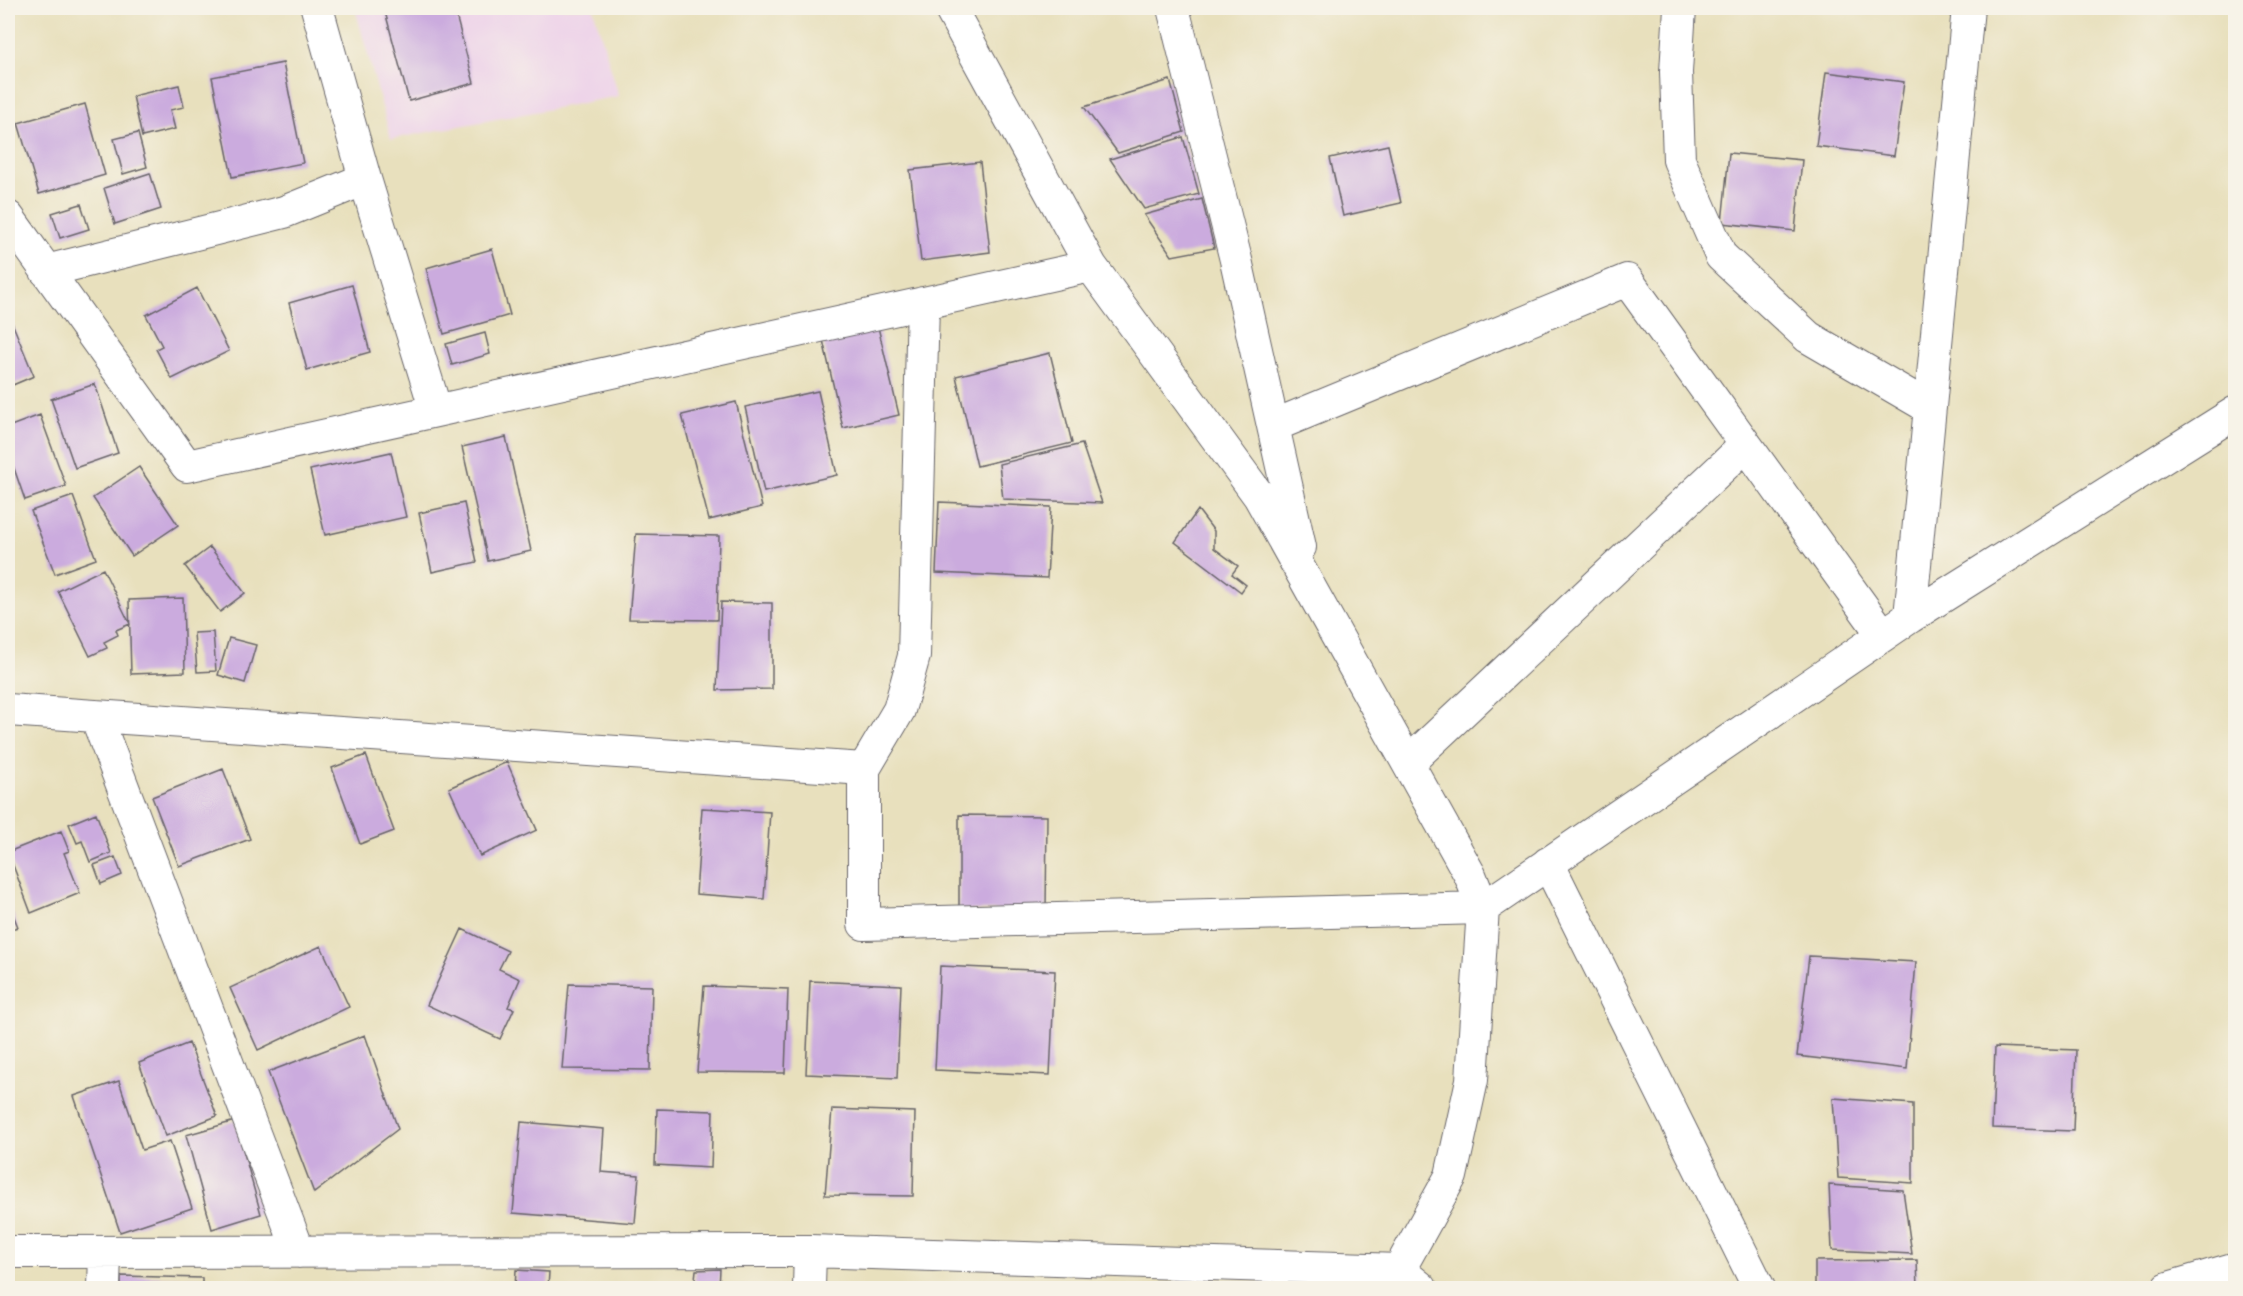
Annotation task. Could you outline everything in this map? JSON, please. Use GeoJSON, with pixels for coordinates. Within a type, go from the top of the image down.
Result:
{"type":"FeatureCollection","features":[{"type":"Feature","properties":{"kind":"street"},"geometry":{"type":"LineString","coordinates":[[317,8],[365,179],[435,411]]}},
{"type":"Feature","properties":{"kind":"street"},"geometry":{"type":"LineString","coordinates":[[8,1252],[810,1251],[1354,1279],[1410,1279],[1451,1176],[1472,1080],[1483,908],[1470,875],[1260,496],[1091,266],[950,8]]}},
{"type":"Feature","properties":{"kind":"street"},"geometry":{"type":"LineString","coordinates":[[1173,8],[1236,260],[1308,584]]}},
{"type":"Feature","properties":{"kind":"street"},"geometry":{"type":"LineString","coordinates":[[1680,8],[1676,72],[1679,160],[1721,256],[1808,337],[1930,408]]}},
{"type":"Feature","properties":{"kind":"street"},"geometry":{"type":"LineString","coordinates":[[1910,617],[1968,8]]}},
{"type":"Feature","properties":{"kind":"street"},"geometry":{"type":"LineString","coordinates":[[46,271],[284,212],[365,179]]}},
{"type":"Feature","properties":{"kind":"street"},"geometry":{"type":"LineString","coordinates":[[8,217],[187,466],[1091,266]]}},
{"type":"Feature","properties":{"kind":"street"},"geometry":{"type":"LineString","coordinates":[[1273,426],[1627,280],[1883,636]]}},
{"type":"Feature","properties":{"kind":"street"},"geometry":{"type":"LineString","coordinates":[[923,303],[914,656],[899,710],[864,769],[864,924],[1483,908],[1910,617],[2231,420]]}},
{"type":"Feature","properties":{"kind":"street"},"geometry":{"type":"LineString","coordinates":[[1407,763],[1746,445]]}},
{"type":"Feature","properties":{"kind":"street"},"geometry":{"type":"LineString","coordinates":[[8,710],[864,769]]}},
{"type":"Feature","properties":{"kind":"street"},"geometry":{"type":"LineString","coordinates":[[96,716],[299,1252]]}},
{"type":"Feature","properties":{"kind":"street"},"geometry":{"type":"LineString","coordinates":[[1548,863],[1759,1288]]}},
{"type":"Feature","properties":{"kind":"street"},"geometry":{"type":"LineString","coordinates":[[809,1288],[810,1251]]}},
{"type":"Feature","properties":{"kind":"street"},"geometry":{"type":"LineString","coordinates":[[104,1288],[105,1252]]}},
{"type":"Feature","properties":{"kind":"street"},"geometry":{"type":"LineString","coordinates":[[2168,1288],[2235,1268]]}},
{"type":"Feature","properties":{"kind":"shaded area"},"geometry":{"type":"Polygon","coordinates":[[[355,8],[593,8],[619,96],[391,139],[355,8]]]}},
{"type":"Feature","properties":{"kind":"building"},"geometry":{"type":"Polygon","coordinates":[[[384,8],[454,8],[474,83],[409,101],[384,8]]]}},
{"type":"Feature","properties":{"kind":"building"},"geometry":{"type":"Polygon","coordinates":[[[283,63],[303,163],[232,177],[212,77],[283,63]]]}},
{"type":"Feature","properties":{"kind":"building"},"geometry":{"type":"Polygon","coordinates":[[[1826,72],[1904,82],[1894,156],[1816,146],[1826,72]]]}},
{"type":"Feature","properties":{"kind":"building"},"geometry":{"type":"Polygon","coordinates":[[[1170,80],[1184,132],[1118,153],[1084,107],[1170,80]]]}},
{"type":"Feature","properties":{"kind":"building"},"geometry":{"type":"Polygon","coordinates":[[[179,85],[184,107],[170,110],[175,129],[142,137],[133,96],[179,85]]]}},
{"type":"Feature","properties":{"kind":"building"},"geometry":{"type":"Polygon","coordinates":[[[85,104],[105,175],[39,194],[18,123],[85,104]]]}},
{"type":"Feature","properties":{"kind":"building"},"geometry":{"type":"Polygon","coordinates":[[[138,133],[147,167],[123,174],[114,139],[138,133]]]}},
{"type":"Feature","properties":{"kind":"building"},"geometry":{"type":"Polygon","coordinates":[[[1183,137],[1199,194],[1144,209],[1110,159],[1183,137]]]}},
{"type":"Feature","properties":{"kind":"building"},"geometry":{"type":"Polygon","coordinates":[[[1388,145],[1401,203],[1343,216],[1330,158],[1388,145]]]}},
{"type":"Feature","properties":{"kind":"building"},"geometry":{"type":"Polygon","coordinates":[[[1729,153],[1802,160],[1795,231],[1722,223],[1729,153]]]}},
{"type":"Feature","properties":{"kind":"building"},"geometry":{"type":"Polygon","coordinates":[[[980,162],[990,252],[921,261],[910,170],[980,162]]]}},
{"type":"Feature","properties":{"kind":"building"},"geometry":{"type":"Polygon","coordinates":[[[150,173],[161,209],[115,224],[104,188],[150,173]]]}},
{"type":"Feature","properties":{"kind":"building"},"geometry":{"type":"Polygon","coordinates":[[[1202,199],[1214,248],[1172,256],[1144,215],[1202,199]]]}},
{"type":"Feature","properties":{"kind":"building"},"geometry":{"type":"Polygon","coordinates":[[[81,204],[89,229],[60,238],[52,213],[81,204]]]}},
{"type":"Feature","properties":{"kind":"building"},"geometry":{"type":"Polygon","coordinates":[[[492,249],[510,315],[444,334],[426,268],[492,249]]]}},
{"type":"Feature","properties":{"kind":"building"},"geometry":{"type":"Polygon","coordinates":[[[352,285],[370,352],[307,370],[289,303],[352,285]]]}},
{"type":"Feature","properties":{"kind":"building"},"geometry":{"type":"Polygon","coordinates":[[[197,288],[229,351],[172,379],[156,349],[162,346],[146,315],[197,288]]]}},
{"type":"Feature","properties":{"kind":"building"},"geometry":{"type":"Polygon","coordinates":[[[8,313],[34,376],[8,387],[8,313]]]}},
{"type":"Feature","properties":{"kind":"building"},"geometry":{"type":"Polygon","coordinates":[[[878,327],[899,415],[843,428],[823,340],[878,327]]]}},
{"type":"Feature","properties":{"kind":"building"},"geometry":{"type":"Polygon","coordinates":[[[485,333],[490,354],[452,365],[446,344],[485,333]]]}},
{"type":"Feature","properties":{"kind":"building"},"geometry":{"type":"Polygon","coordinates":[[[1050,353],[1072,443],[977,466],[956,376],[1050,353]]]}},
{"type":"Feature","properties":{"kind":"building"},"geometry":{"type":"Polygon","coordinates":[[[95,384],[118,453],[75,468],[51,399],[95,384]]]}},
{"type":"Feature","properties":{"kind":"building"},"geometry":{"type":"Polygon","coordinates":[[[818,391],[837,475],[764,492],[745,407],[818,391]]]}},
{"type":"Feature","properties":{"kind":"building"},"geometry":{"type":"Polygon","coordinates":[[[736,402],[762,507],[709,520],[682,415],[736,402]]]}},
{"type":"Feature","properties":{"kind":"building"},"geometry":{"type":"Polygon","coordinates":[[[40,415],[66,486],[25,500],[8,451],[8,427],[40,415]]]}},
{"type":"Feature","properties":{"kind":"building"},"geometry":{"type":"Polygon","coordinates":[[[506,437],[531,551],[488,561],[462,447],[506,437]]]}},
{"type":"Feature","properties":{"kind":"building"},"geometry":{"type":"Polygon","coordinates":[[[1082,444],[1102,503],[1003,499],[999,464],[1082,444]]]}},
{"type":"Feature","properties":{"kind":"building"},"geometry":{"type":"Polygon","coordinates":[[[391,452],[406,517],[325,535],[310,470],[391,452]]]}},
{"type":"Feature","properties":{"kind":"building"},"geometry":{"type":"Polygon","coordinates":[[[139,467],[178,525],[132,556],[93,498],[139,467]]]}},
{"type":"Feature","properties":{"kind":"building"},"geometry":{"type":"Polygon","coordinates":[[[73,496],[96,559],[55,574],[31,511],[73,496]]]}},
{"type":"Feature","properties":{"kind":"building"},"geometry":{"type":"Polygon","coordinates":[[[939,502],[1051,507],[1047,578],[936,573],[939,502]]]}},
{"type":"Feature","properties":{"kind":"building"},"geometry":{"type":"Polygon","coordinates":[[[464,503],[477,562],[432,572],[419,513],[464,503]]]}},
{"type":"Feature","properties":{"kind":"building"},"geometry":{"type":"Polygon","coordinates":[[[1198,510],[1214,531],[1214,548],[1238,566],[1232,574],[1246,585],[1241,592],[1175,542],[1198,510]]]}},
{"type":"Feature","properties":{"kind":"building"},"geometry":{"type":"Polygon","coordinates":[[[636,534],[719,536],[717,620],[629,619],[636,534]]]}},
{"type":"Feature","properties":{"kind":"building"},"geometry":{"type":"Polygon","coordinates":[[[210,547],[245,593],[220,612],[185,566],[210,547]]]}},
{"type":"Feature","properties":{"kind":"building"},"geometry":{"type":"Polygon","coordinates":[[[103,569],[130,624],[116,630],[118,635],[104,642],[107,648],[90,656],[58,591],[103,569]]]}},
{"type":"Feature","properties":{"kind":"building"},"geometry":{"type":"Polygon","coordinates":[[[183,598],[185,672],[131,674],[129,600],[183,598]]]}},
{"type":"Feature","properties":{"kind":"building"},"geometry":{"type":"Polygon","coordinates":[[[721,602],[772,603],[772,689],[717,690],[721,602]]]}},
{"type":"Feature","properties":{"kind":"building"},"geometry":{"type":"Polygon","coordinates":[[[213,632],[216,671],[197,672],[194,633],[213,632]]]}},
{"type":"Feature","properties":{"kind":"building"},"geometry":{"type":"Polygon","coordinates":[[[229,638],[256,645],[245,683],[218,675],[229,638]]]}},
{"type":"Feature","properties":{"kind":"building"},"geometry":{"type":"Polygon","coordinates":[[[366,755],[394,831],[360,844],[332,768],[366,755]]]}},
{"type":"Feature","properties":{"kind":"building"},"geometry":{"type":"Polygon","coordinates":[[[507,762],[537,830],[480,856],[449,788],[507,762]]]}},
{"type":"Feature","properties":{"kind":"building"},"geometry":{"type":"Polygon","coordinates":[[[223,769],[250,839],[179,866],[152,797],[223,769]]]}},
{"type":"Feature","properties":{"kind":"building"},"geometry":{"type":"Polygon","coordinates":[[[702,808],[770,812],[764,899],[696,894],[702,808]]]}},
{"type":"Feature","properties":{"kind":"building"},"geometry":{"type":"Polygon","coordinates":[[[96,813],[111,853],[90,862],[82,841],[77,843],[69,824],[96,813]]]}},
{"type":"Feature","properties":{"kind":"building"},"geometry":{"type":"Polygon","coordinates":[[[959,815],[1047,816],[1046,911],[959,910],[959,815]]]}},
{"type":"Feature","properties":{"kind":"building"},"geometry":{"type":"Polygon","coordinates":[[[61,831],[69,851],[64,853],[80,893],[31,913],[8,852],[61,831]]]}},
{"type":"Feature","properties":{"kind":"building"},"geometry":{"type":"Polygon","coordinates":[[[115,857],[122,875],[101,884],[94,865],[115,857]]]}},
{"type":"Feature","properties":{"kind":"building"},"geometry":{"type":"Polygon","coordinates":[[[8,905],[18,927],[8,930],[8,905]]]}},
{"type":"Feature","properties":{"kind":"building"},"geometry":{"type":"Polygon","coordinates":[[[462,929],[508,951],[499,969],[520,979],[508,1007],[514,1009],[500,1039],[427,1005],[462,929]]]}},
{"type":"Feature","properties":{"kind":"building"},"geometry":{"type":"Polygon","coordinates":[[[321,946],[349,1007],[258,1050],[230,988],[321,946]]]}},
{"type":"Feature","properties":{"kind":"building"},"geometry":{"type":"Polygon","coordinates":[[[1809,956],[1916,962],[1907,1069],[1797,1056],[1809,956]]]}},
{"type":"Feature","properties":{"kind":"building"},"geometry":{"type":"Polygon","coordinates":[[[940,966],[1055,971],[1050,1075],[935,1070],[940,966]]]}},
{"type":"Feature","properties":{"kind":"building"},"geometry":{"type":"Polygon","coordinates":[[[810,981],[901,985],[897,1078],[806,1074],[810,981]]]}},
{"type":"Feature","properties":{"kind":"building"},"geometry":{"type":"Polygon","coordinates":[[[569,984],[652,986],[650,1070],[562,1069],[569,984]]]}},
{"type":"Feature","properties":{"kind":"building"},"geometry":{"type":"Polygon","coordinates":[[[704,986],[788,989],[785,1073],[697,1072],[704,986]]]}},
{"type":"Feature","properties":{"kind":"building"},"geometry":{"type":"Polygon","coordinates":[[[365,1035],[398,1129],[314,1193],[268,1072],[365,1035]]]}},
{"type":"Feature","properties":{"kind":"building"},"geometry":{"type":"Polygon","coordinates":[[[189,1043],[217,1116],[166,1136],[139,1063],[189,1043]]]}},
{"type":"Feature","properties":{"kind":"building"},"geometry":{"type":"Polygon","coordinates":[[[1995,1047],[2076,1050],[2073,1131],[1992,1128],[1995,1047]]]}},
{"type":"Feature","properties":{"kind":"building"},"geometry":{"type":"Polygon","coordinates":[[[119,1081],[142,1150],[170,1141],[192,1208],[120,1232],[74,1096],[119,1081]]]}},
{"type":"Feature","properties":{"kind":"building"},"geometry":{"type":"Polygon","coordinates":[[[1833,1098],[1913,1104],[1913,1183],[1838,1178],[1833,1098]]]}},
{"type":"Feature","properties":{"kind":"building"},"geometry":{"type":"Polygon","coordinates":[[[657,1109],[713,1111],[711,1168],[655,1165],[657,1109]]]}},
{"type":"Feature","properties":{"kind":"building"},"geometry":{"type":"Polygon","coordinates":[[[832,1109],[915,1112],[913,1196],[825,1195],[832,1109]]]}},
{"type":"Feature","properties":{"kind":"building"},"geometry":{"type":"Polygon","coordinates":[[[235,1121],[261,1214],[212,1229],[186,1135],[235,1121]]]}},
{"type":"Feature","properties":{"kind":"building"},"geometry":{"type":"Polygon","coordinates":[[[521,1122],[604,1129],[601,1172],[639,1175],[635,1223],[513,1213],[521,1122]]]}},
{"type":"Feature","properties":{"kind":"building"},"geometry":{"type":"Polygon","coordinates":[[[1829,1185],[1903,1190],[1912,1254],[1832,1250],[1829,1185]]]}},
{"type":"Feature","properties":{"kind":"building"},"geometry":{"type":"Polygon","coordinates":[[[1917,1260],[1918,1288],[1815,1288],[1815,1261],[1917,1260]]]}},
{"type":"Feature","properties":{"kind":"building"},"geometry":{"type":"Polygon","coordinates":[[[720,1269],[719,1288],[694,1288],[696,1270],[720,1269]]]}},
{"type":"Feature","properties":{"kind":"building"},"geometry":{"type":"Polygon","coordinates":[[[516,1270],[549,1272],[548,1288],[515,1288],[516,1270]]]}},
{"type":"Feature","properties":{"kind":"building"},"geometry":{"type":"Polygon","coordinates":[[[121,1276],[202,1278],[202,1288],[121,1288],[121,1276]]]}}]}
